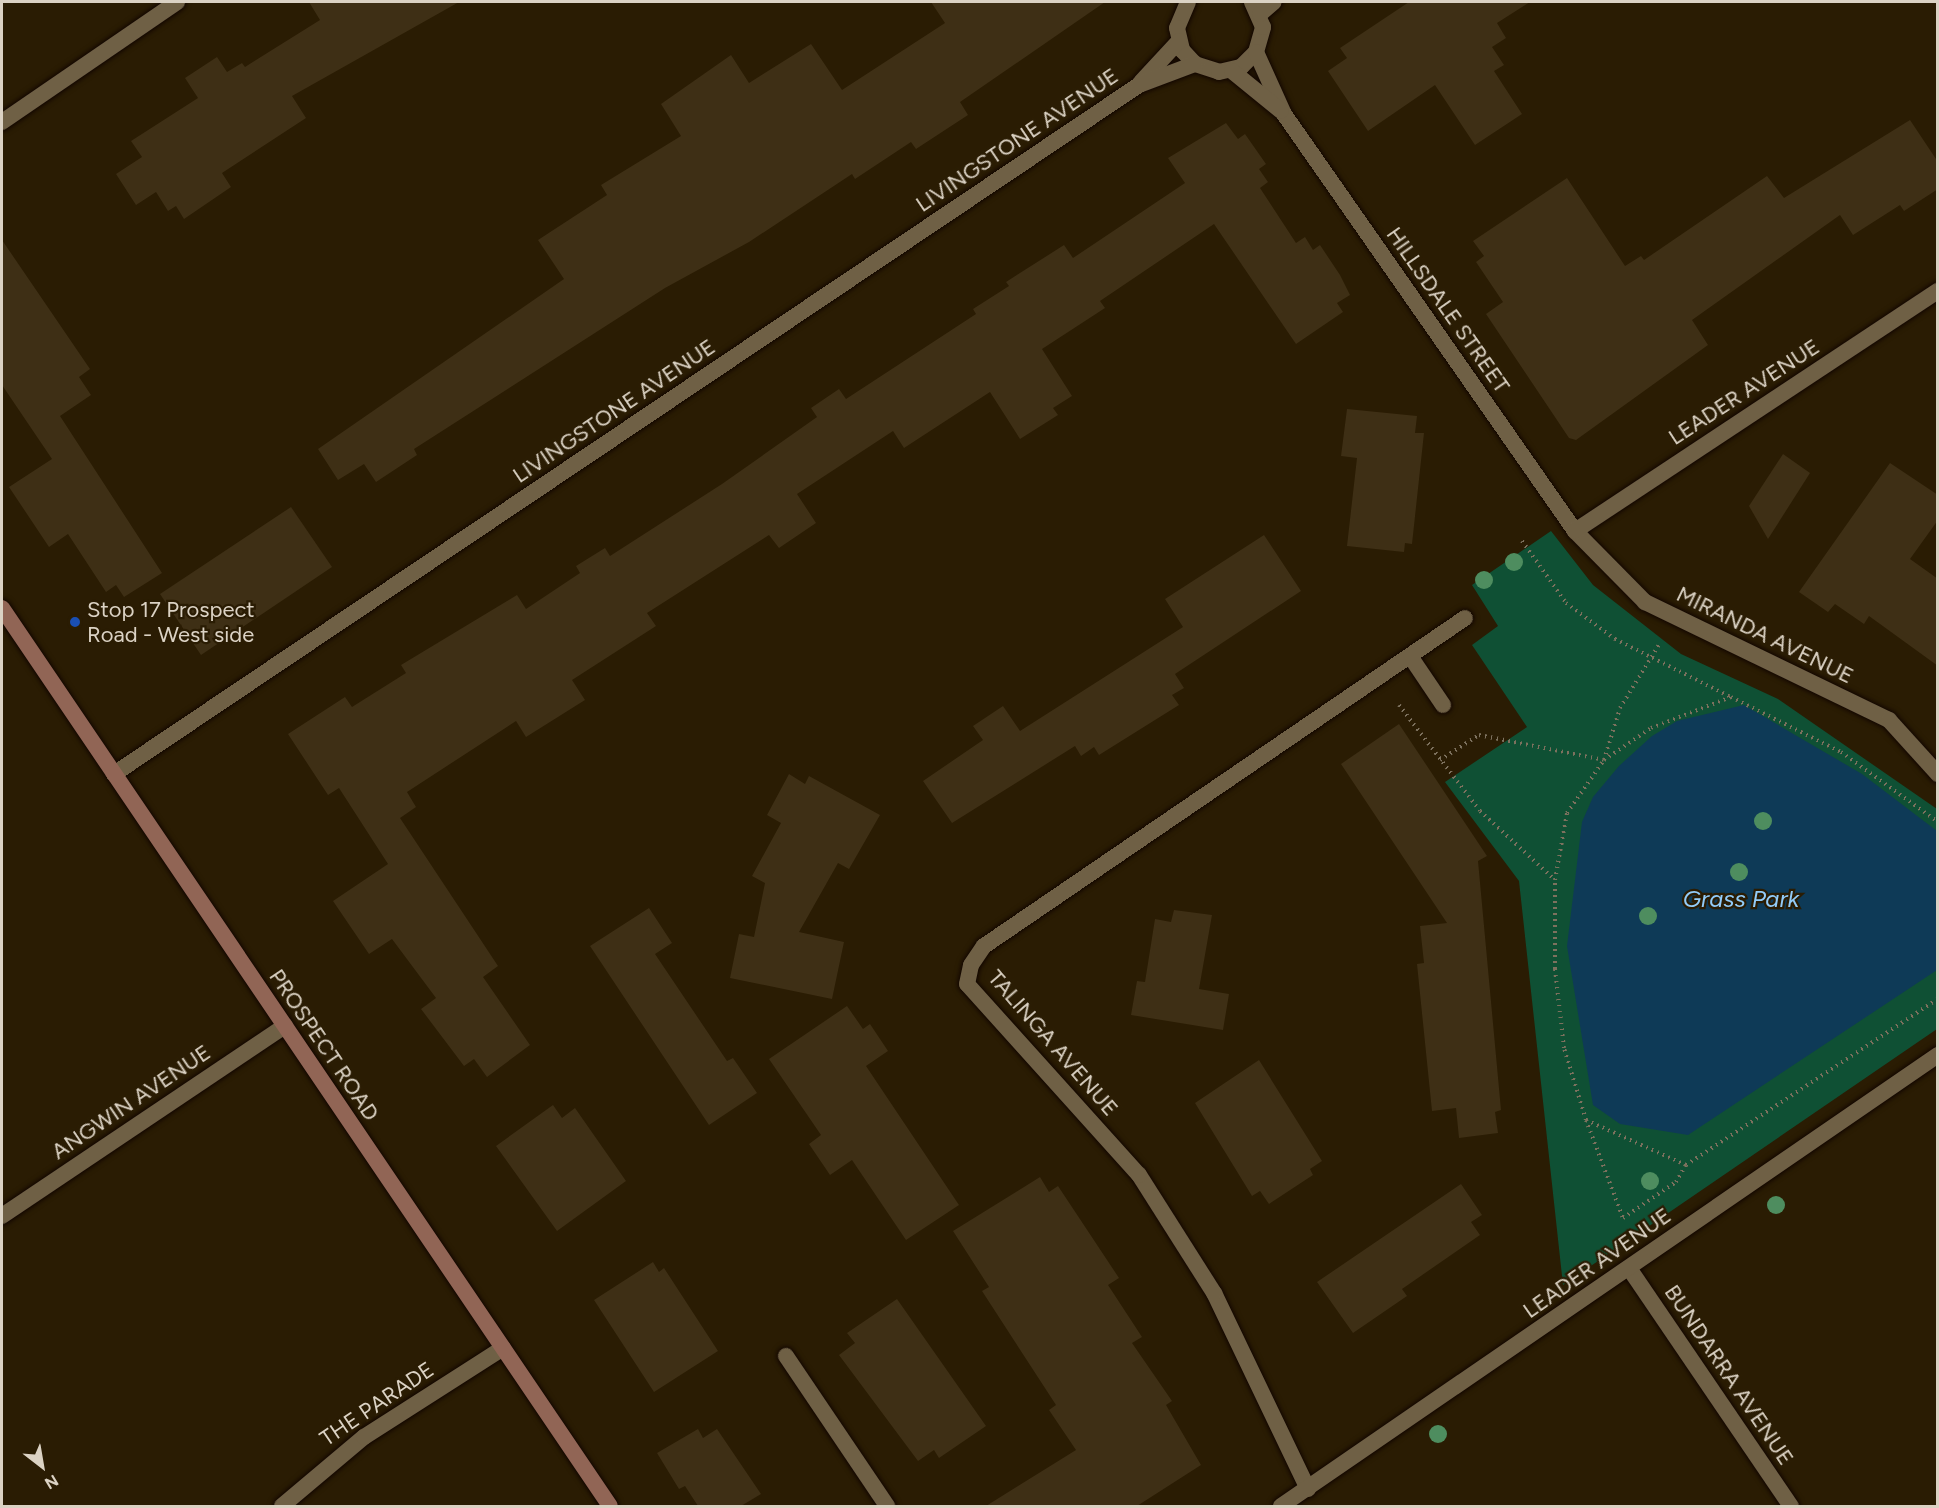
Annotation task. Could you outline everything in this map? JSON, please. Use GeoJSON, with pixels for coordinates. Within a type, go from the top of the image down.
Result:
{"type":"FeatureCollection","features":[{"type":"Feature","properties":{"kind":"main road","name":"PROSPECT ROAD"},"geometry":{"type":"LineString","coordinates":[[2,608],[610,1506]]}},
{"type":"Feature","properties":{"kind":"street"},"geometry":{"type":"LineString","coordinates":[[2,122],[177,2]]}},
{"type":"Feature","properties":{"kind":"street"},"geometry":{"type":"LineString","coordinates":[[1186,2],[1179,41],[1195,64],[1232,70],[1256,52],[1256,8],[1274,2]]}},
{"type":"Feature","properties":{"kind":"street","name":"LIVINGSTONE AVENUE"},"geometry":{"type":"LineString","coordinates":[[114,774],[1138,85],[1179,41]]}},
{"type":"Feature","properties":{"kind":"street","name":"HILLSDALE STREET"},"geometry":{"type":"LineString","coordinates":[[1256,52],[1284,114],[1575,531]]}},
{"type":"Feature","properties":{"kind":"street","name":"LIVINGSTONE AVENUE"},"geometry":{"type":"LineString","coordinates":[[1138,85],[1195,64]]}},
{"type":"Feature","properties":{"kind":"street","name":"HILLSDALE STREET"},"geometry":{"type":"LineString","coordinates":[[1232,70],[1284,114]]}},
{"type":"Feature","properties":{"kind":"street","name":"LEADER AVENUE"},"geometry":{"type":"LineString","coordinates":[[1575,531],[1938,291]]}},
{"type":"Feature","properties":{"kind":"street","name":"MIRANDA AVENUE"},"geometry":{"type":"LineString","coordinates":[[1575,531],[1645,602],[1889,720],[1938,774]]}},
{"type":"Feature","properties":{"kind":"street","name":"TALINGA AVENUE"},"geometry":{"type":"LineString","coordinates":[[1308,1489],[1214,1293],[1139,1175],[967,984],[971,965],[984,946],[1465,618]]}},
{"type":"Feature","properties":{"kind":"street"},"geometry":{"type":"LineString","coordinates":[[1410,656],[1443,705]]}},
{"type":"Feature","properties":{"kind":"street","name":"ANGWIN AVENUE"},"geometry":{"type":"LineString","coordinates":[[2,1215],[285,1026]]}},
{"type":"Feature","properties":{"kind":"street","name":"LEADER AVENUE"},"geometry":{"type":"LineString","coordinates":[[1281,1506],[1938,1055]]}},
{"type":"Feature","properties":{"kind":"street","name":"BUNDARRA AVENUE"},"geometry":{"type":"LineString","coordinates":[[1629,1268],[1791,1506]]}},
{"type":"Feature","properties":{"kind":"street","name":"THE PARADE"},"geometry":{"type":"LineString","coordinates":[[282,1506],[364,1437],[503,1348]]}},
{"type":"Feature","properties":{"kind":"street"},"geometry":{"type":"LineString","coordinates":[[786,1356],[886,1506]]}},
{"type":"Feature","properties":{"kind":"path"},"geometry":{"type":"LineString","coordinates":[[1522,541],[1566,603],[1651,658],[1841,752],[1938,822]]}},
{"type":"Feature","properties":{"kind":"path"},"geometry":{"type":"LineString","coordinates":[[1676,617],[1620,708],[1604,760],[1567,813],[1555,880],[1555,969],[1564,1048],[1586,1120],[1623,1218],[1676,1182],[1686,1165],[1938,999]]}},
{"type":"Feature","properties":{"kind":"path"},"geometry":{"type":"LineString","coordinates":[[1440,760],[1479,735],[1604,760],[1651,728],[1731,697]]}},
{"type":"Feature","properties":{"kind":"path"},"geometry":{"type":"LineString","coordinates":[[1399,705],[1480,811],[1555,880]]}},
{"type":"Feature","properties":{"kind":"path"},"geometry":{"type":"LineString","coordinates":[[1586,1120],[1686,1165]]}},
{"type":"Feature","properties":{"kind":"green space"},"geometry":{"type":"Polygon","coordinates":[[[1551,531],[1593,585],[1681,654],[1778,699],[1937,809],[1937,1029],[1563,1285],[1519,881],[1445,782],[1527,727],[1472,645],[1498,626],[1472,585],[1551,531]]]}},
{"type":"Feature","properties":{"kind":"water","name":"Grass Park"},"geometry":{"type":"Polygon","coordinates":[[[1744,705],[1862,774],[1937,831],[1937,970],[1688,1135],[1620,1124],[1593,1105],[1567,946],[1582,822],[1593,797],[1619,766],[1652,736],[1677,721],[1744,705]]]}},
{"type":"Feature","properties":{"kind":"building"},"geometry":{"type":"Polygon","coordinates":[[[309,2],[459,2],[292,96],[306,118],[222,173],[231,187],[184,219],[176,206],[168,211],[156,192],[136,205],[116,174],[142,157],[131,141],[198,98],[185,78],[217,57],[227,72],[242,63],[245,67],[320,20],[309,2]]]}},
{"type":"Feature","properties":{"kind":"building"},"geometry":{"type":"Polygon","coordinates":[[[931,2],[1105,2],[960,102],[968,115],[916,149],[911,142],[855,179],[852,174],[749,242],[665,288],[414,449],[417,455],[376,482],[364,464],[338,480],[318,449],[564,279],[538,240],[607,195],[601,185],[681,136],[661,104],[731,55],[749,83],[811,44],[842,90],[945,23],[931,2]]]}},
{"type":"Feature","properties":{"kind":"building"},"geometry":{"type":"Polygon","coordinates":[[[1409,2],[1530,2],[1497,23],[1506,38],[1492,47],[1504,65],[1494,71],[1522,114],[1475,145],[1435,85],[1368,131],[1328,71],[1347,58],[1340,48],[1409,2]]]}},
{"type":"Feature","properties":{"kind":"building"},"geometry":{"type":"Polygon","coordinates":[[[1910,120],[1938,162],[1938,189],[1904,211],[1900,205],[1853,235],[1840,215],[1692,320],[1708,345],[1576,440],[1569,438],[1486,314],[1503,302],[1476,262],[1484,256],[1473,241],[1567,178],[1625,266],[1641,256],[1644,260],[1767,176],[1784,198],[1910,120]]]}},
{"type":"Feature","properties":{"kind":"building"},"geometry":{"type":"Polygon","coordinates":[[[1226,123],[1238,139],[1245,134],[1266,164],[1259,169],[1268,182],[1260,188],[1296,243],[1305,237],[1313,250],[1320,245],[1340,275],[1350,295],[1337,303],[1343,312],[1296,344],[1214,224],[1100,301],[1105,308],[1042,349],[1072,396],[1053,408],[1058,415],[1020,439],[990,392],[904,448],[893,431],[797,494],[816,523],[779,548],[769,535],[647,613],[656,626],[572,680],[585,700],[526,737],[516,721],[407,792],[416,807],[400,818],[498,966],[483,977],[530,1045],[487,1077],[474,1059],[464,1066],[421,1009],[436,998],[392,939],[369,954],[333,901],[388,864],[339,788],[328,795],[288,734],[345,697],[352,707],[406,673],[401,665],[517,595],[526,609],[580,573],[576,566],[605,548],[610,556],[722,484],[817,417],[811,408],[839,389],[846,399],[976,314],[973,309],[1009,286],[1006,282],[1064,245],[1073,258],[1185,183],[1168,158],[1226,123]]]}},
{"type":"Feature","properties":{"kind":"building"},"geometry":{"type":"Polygon","coordinates":[[[2,240],[90,369],[79,377],[91,395],[60,416],[162,573],[124,597],[116,585],[106,592],[68,534],[49,547],[9,487],[52,459],[2,385],[2,240]]]}},
{"type":"Feature","properties":{"kind":"building"},"geometry":{"type":"Polygon","coordinates":[[[1347,409],[1417,416],[1415,433],[1424,433],[1412,544],[1405,543],[1404,552],[1347,546],[1357,458],[1341,456],[1347,409]]]}},
{"type":"Feature","properties":{"kind":"building"},"geometry":{"type":"Polygon","coordinates":[[[1783,454],[1810,473],[1768,539],[1749,506],[1783,454]]]}},
{"type":"Feature","properties":{"kind":"building"},"geometry":{"type":"Polygon","coordinates":[[[1890,463],[1938,495],[1938,520],[1910,559],[1938,579],[1938,666],[1869,616],[1864,624],[1835,604],[1828,612],[1799,592],[1890,463]]]}},
{"type":"Feature","properties":{"kind":"building"},"geometry":{"type":"Polygon","coordinates":[[[291,507],[332,567],[201,655],[160,594],[291,507]]]}},
{"type":"Feature","properties":{"kind":"building"},"geometry":{"type":"Polygon","coordinates":[[[1264,535],[1301,591],[1175,674],[1184,688],[1172,695],[1179,705],[1099,755],[1094,747],[1081,756],[1075,746],[952,823],[923,781],[983,740],[973,726],[1003,706],[1020,731],[1183,627],[1165,599],[1264,535]]]}},
{"type":"Feature","properties":{"kind":"building"},"geometry":{"type":"Polygon","coordinates":[[[1399,724],[1487,856],[1478,861],[1501,1110],[1495,1112],[1498,1133],[1459,1138],[1456,1108],[1432,1111],[1417,964],[1424,963],[1420,926],[1447,923],[1341,764],[1399,724]]]}},
{"type":"Feature","properties":{"kind":"building"},"geometry":{"type":"Polygon","coordinates":[[[789,774],[805,784],[809,776],[880,815],[849,869],[838,863],[799,932],[844,942],[832,999],[730,978],[739,934],[754,937],[765,883],[752,876],[781,823],[767,815],[789,774]]]}},
{"type":"Feature","properties":{"kind":"building"},"geometry":{"type":"Polygon","coordinates":[[[649,908],[672,943],[655,954],[727,1061],[733,1058],[757,1093],[709,1125],[590,946],[649,908]]]}},
{"type":"Feature","properties":{"kind":"building"},"geometry":{"type":"Polygon","coordinates":[[[1174,910],[1212,915],[1199,989],[1229,994],[1223,1030],[1131,1015],[1137,981],[1145,982],[1155,919],[1171,922],[1174,910]]]}},
{"type":"Feature","properties":{"kind":"building"},"geometry":{"type":"Polygon","coordinates":[[[847,1006],[863,1029],[870,1024],[888,1051],[866,1066],[959,1205],[906,1240],[852,1160],[830,1175],[809,1144],[821,1135],[769,1059],[847,1006]]]}},
{"type":"Feature","properties":{"kind":"building"},"geometry":{"type":"Polygon","coordinates":[[[1259,1060],[1322,1161],[1310,1169],[1313,1175],[1269,1204],[1260,1191],[1252,1196],[1195,1103],[1259,1060]]]}},
{"type":"Feature","properties":{"kind":"building"},"geometry":{"type":"Polygon","coordinates":[[[553,1105],[562,1118],[575,1108],[626,1181],[557,1231],[496,1146],[553,1105]]]}},
{"type":"Feature","properties":{"kind":"building"},"geometry":{"type":"Polygon","coordinates":[[[1040,1177],[1049,1192],[1058,1186],[1119,1278],[1108,1285],[1142,1337],[1132,1343],[1172,1401],[1166,1405],[1201,1465],[1137,1506],[986,1506],[1076,1450],[1049,1410],[1056,1405],[982,1291],[989,1287],[953,1231],[1040,1177]]]}},
{"type":"Feature","properties":{"kind":"building"},"geometry":{"type":"Polygon","coordinates":[[[1461,1184],[1482,1215],[1471,1222],[1480,1235],[1402,1289],[1407,1296],[1353,1333],[1317,1282],[1461,1184]]]}},
{"type":"Feature","properties":{"kind":"building"},"geometry":{"type":"Polygon","coordinates":[[[653,1262],[659,1272],[664,1268],[718,1351],[654,1392],[594,1300],[653,1262]]]}},
{"type":"Feature","properties":{"kind":"building"},"geometry":{"type":"Polygon","coordinates":[[[897,1299],[986,1426],[939,1458],[934,1450],[918,1461],[839,1355],[855,1343],[847,1333],[897,1299]]]}},
{"type":"Feature","properties":{"kind":"building"},"geometry":{"type":"Polygon","coordinates":[[[698,1429],[703,1438],[717,1429],[761,1494],[741,1506],[698,1506],[685,1486],[679,1489],[657,1453],[698,1429]]]}},
{"type":"Feature","properties":{"kind":"place","name":"Stop 17 Prospect Road - West side"},"geometry":{"type":"Point","coordinates":[75,622]}}]}
